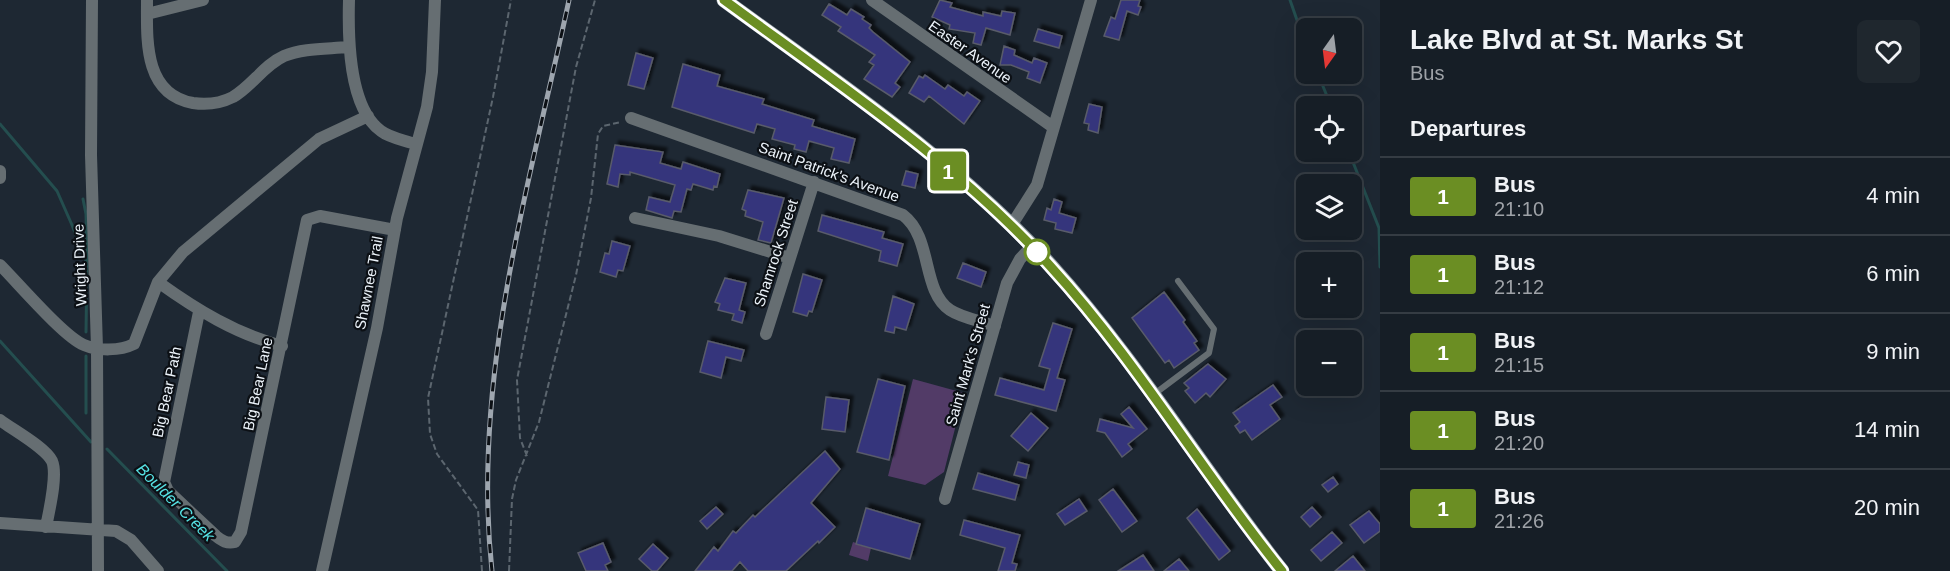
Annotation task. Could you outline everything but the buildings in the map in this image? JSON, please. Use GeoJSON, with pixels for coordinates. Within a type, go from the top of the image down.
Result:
{"type":"FeatureCollection","features":[{"type":"Feature","properties":{"kind":"main road"},"geometry":{"type":"LineString","coordinates":[[724,0],[879,114],[1032,246],[1097,321],[1282,571]]}},
{"type":"Feature","properties":{"kind":"street","name":"Wright Drive"},"geometry":{"type":"LineString","coordinates":[[92,0],[91,155],[97,348],[98,571]]}},
{"type":"Feature","properties":{"kind":"street"},"geometry":{"type":"LineString","coordinates":[[147,0],[153,73],[174,96],[196,103],[218,102],[233,97],[272,63],[285,56],[316,49],[348,47]]}},
{"type":"Feature","properties":{"kind":"street"},"geometry":{"type":"LineString","coordinates":[[147,14],[203,0]]}},
{"type":"Feature","properties":{"kind":"street"},"geometry":{"type":"LineString","coordinates":[[349,0],[348,47],[355,83],[368,116],[386,135],[415,144]]}},
{"type":"Feature","properties":{"kind":"street","name":"Shawnee Trail"},"geometry":{"type":"LineString","coordinates":[[322,571],[377,327],[395,230],[415,144],[427,107],[431,80],[435,0]]}},
{"type":"Feature","properties":{"kind":"street","name":"Easter Avenue"},"geometry":{"type":"LineString","coordinates":[[872,0],[1053,127]]}},
{"type":"Feature","properties":{"kind":"street"},"geometry":{"type":"LineString","coordinates":[[1011,226],[1037,185],[1090,0]]}},
{"type":"Feature","properties":{"kind":"street"},"geometry":{"type":"LineString","coordinates":[[0,265],[77,341],[97,348],[122,348],[134,344],[158,282],[183,252],[319,139],[368,116]]}},
{"type":"Feature","properties":{"kind":"street","name":"Saint Patrick's Avenue"},"geometry":{"type":"LineString","coordinates":[[631,118],[903,215],[918,231],[934,285],[945,304],[955,312],[995,326]]}},
{"type":"Feature","properties":{"kind":"street"},"geometry":{"type":"LineString","coordinates":[[0,171],[0,178]]}},
{"type":"Feature","properties":{"kind":"street","name":"Shamrock Street"},"geometry":{"type":"LineString","coordinates":[[766,334],[814,182]]}},
{"type":"Feature","properties":{"kind":"street","name":"Big Bear Lane"},"geometry":{"type":"LineString","coordinates":[[164,478],[168,491],[222,542],[236,542],[241,532],[307,220],[320,216],[395,230]]}},
{"type":"Feature","properties":{"kind":"street"},"geometry":{"type":"LineString","coordinates":[[635,218],[696,230],[790,258]]}},
{"type":"Feature","properties":{"kind":"street","name":"Saint Mark's Street"},"geometry":{"type":"LineString","coordinates":[[945,499],[1007,283],[1020,260],[1032,246]]}},
{"type":"Feature","properties":{"kind":"street"},"geometry":{"type":"LineString","coordinates":[[158,282],[199,312],[263,341],[282,346]]}},
{"type":"Feature","properties":{"kind":"street","name":"Big Bear Path"},"geometry":{"type":"LineString","coordinates":[[164,478],[199,312]]}},
{"type":"Feature","properties":{"kind":"street"},"geometry":{"type":"LineString","coordinates":[[0,420],[41,450],[52,462],[54,473],[46,527]]}},
{"type":"Feature","properties":{"kind":"street"},"geometry":{"type":"LineString","coordinates":[[0,523],[116,531],[128,537],[159,571]]}},
{"type":"Feature","properties":{"kind":"lane"},"geometry":{"type":"LineString","coordinates":[[1152,395],[1209,353],[1214,329],[1178,281]]}},
{"type":"Feature","properties":{"kind":"path"},"geometry":{"type":"LineString","coordinates":[[482,571],[478,510],[438,454],[430,434],[428,398],[493,97],[511,0]]}},
{"type":"Feature","properties":{"kind":"path"},"geometry":{"type":"LineString","coordinates":[[527,456],[520,438],[517,380],[576,67],[595,0]]}},
{"type":"Feature","properties":{"kind":"path"},"geometry":{"type":"LineString","coordinates":[[509,571],[512,500],[516,480],[538,422],[576,275],[591,198],[598,134],[608,123],[631,118]]}},
{"type":"Feature","properties":{"kind":"shaded area"},"geometry":{"type":"Polygon","coordinates":[[[913,379],[964,393],[944,472],[925,485],[888,476],[913,379]]]}},
{"type":"Feature","properties":{"kind":"shaded area"},"geometry":{"type":"Polygon","coordinates":[[[853,542],[871,548],[868,561],[849,555],[853,542]]]}},
{"type":"Feature","properties":{"kind":"waterway"},"geometry":{"type":"LineString","coordinates":[[1290,0],[1296,18]]}},
{"type":"Feature","properties":{"kind":"waterway"},"geometry":{"type":"LineString","coordinates":[[1322,84],[1327,96]]}},
{"type":"Feature","properties":{"kind":"waterway"},"geometry":{"type":"LineString","coordinates":[[0,124],[57,191],[72,225],[87,264],[86,332]]}},
{"type":"Feature","properties":{"kind":"waterway"},"geometry":{"type":"LineString","coordinates":[[1353,162],[1379,228],[1380,267]]}},
{"type":"Feature","properties":{"kind":"waterway"},"geometry":{"type":"LineString","coordinates":[[83,199],[86,214],[87,263]]}},
{"type":"Feature","properties":{"kind":"waterway","name":"Boulder Creek"},"geometry":{"type":"LineString","coordinates":[[0,341],[91,442]]}},
{"type":"Feature","properties":{"kind":"waterway"},"geometry":{"type":"LineString","coordinates":[[86,356],[86,413]]}},
{"type":"Feature","properties":{"kind":"waterway","name":"Boulder Creek"},"geometry":{"type":"LineString","coordinates":[[107,449],[227,571]]}},
{"type":"Feature","properties":{"kind":"railway"},"geometry":{"type":"LineString","coordinates":[[492,571],[488,499],[490,427],[497,355],[522,212],[569,0]]}},
{"type":"Feature","properties":{"kind":"bus line","name":"1"},"geometry":{"type":"LineString","coordinates":[[724,0],[879,114],[981,198],[1032,246],[1097,321],[1282,571]]}}]}
